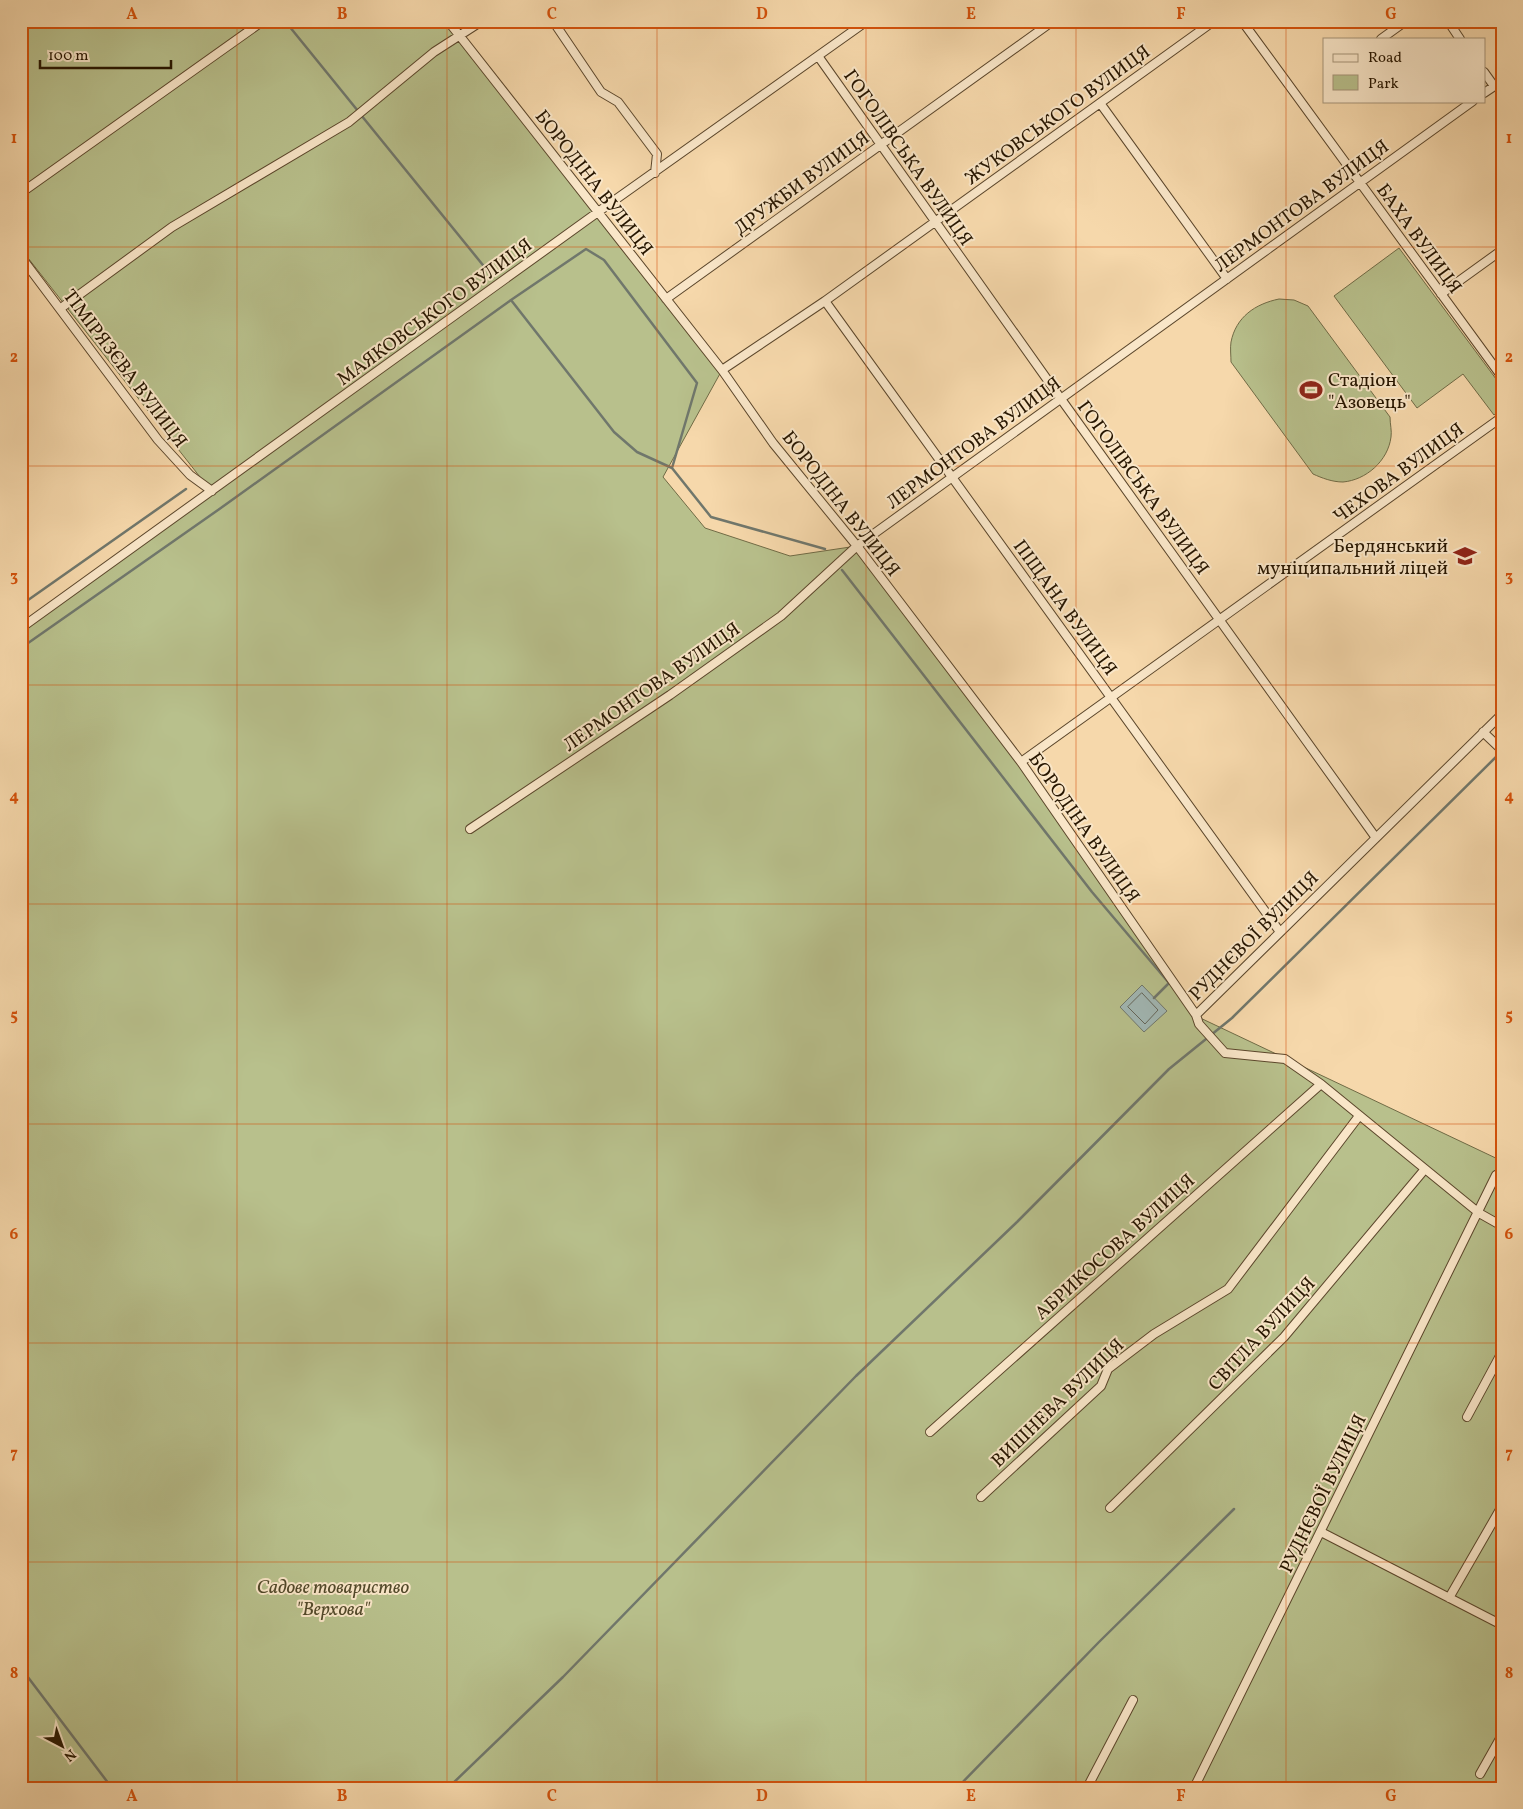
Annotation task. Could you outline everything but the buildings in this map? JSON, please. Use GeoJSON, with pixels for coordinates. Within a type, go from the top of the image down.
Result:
{"type":"FeatureCollection","features":[{"type":"Feature","properties":{"kind":"street"},"geometry":{"type":"LineString","coordinates":[[21,193],[264,21]]}},
{"type":"Feature","properties":{"kind":"street","name":"БОРОДІНА ВУЛИЦЯ"},"geometry":{"type":"LineString","coordinates":[[448,21],[722,370],[772,443],[857,546],[1021,762],[1196,1014]]}},
{"type":"Feature","properties":{"kind":"street"},"geometry":{"type":"LineString","coordinates":[[61,308],[172,227],[349,122],[434,52],[482,21]]}},
{"type":"Feature","properties":{"kind":"street"},"geometry":{"type":"LineString","coordinates":[[553,21],[601,92],[618,102],[656,154],[655,173]]}},
{"type":"Feature","properties":{"kind":"street","name":"МАЯКОВСЬКОГО ВУЛИЦЯ"},"geometry":{"type":"LineString","coordinates":[[21,628],[598,212],[867,21]]}},
{"type":"Feature","properties":{"kind":"street","name":"ДРУЖБИ ВУЛИЦЯ"},"geometry":{"type":"LineString","coordinates":[[666,299],[1053,21]]}},
{"type":"Feature","properties":{"kind":"street","name":"ЖУКОВСЬКОГО ВУЛИЦЯ"},"geometry":{"type":"LineString","coordinates":[[722,370],[825,301],[1214,21]]}},
{"type":"Feature","properties":{"kind":"street","name":"БАХА ВУЛИЦЯ"},"geometry":{"type":"LineString","coordinates":[[1242,21],[1502,377]]}},
{"type":"Feature","properties":{"kind":"street"},"geometry":{"type":"LineString","coordinates":[[1382,38],[1406,21]]}},
{"type":"Feature","properties":{"kind":"street"},"geometry":{"type":"LineString","coordinates":[[1448,21],[1459,38]]}},
{"type":"Feature","properties":{"kind":"street","name":"ГОГОЛІВСЬКА ВУЛИЦЯ"},"geometry":{"type":"LineString","coordinates":[[818,56],[1060,399],[1376,838]]}},
{"type":"Feature","properties":{"kind":"street"},"geometry":{"type":"LineString","coordinates":[[1486,75],[1494,86]]}},
{"type":"Feature","properties":{"kind":"street"},"geometry":{"type":"LineString","coordinates":[[1486,92],[1502,81]]}},
{"type":"Feature","properties":{"kind":"street","name":"ЛЕРМОНТОВА ВУЛИЦЯ"},"geometry":{"type":"LineString","coordinates":[[470,829],[670,695],[781,616],[857,546],[1472,102]]}},
{"type":"Feature","properties":{"kind":"street"},"geometry":{"type":"LineString","coordinates":[[1100,103],[1227,279]]}},
{"type":"Feature","properties":{"kind":"street"},"geometry":{"type":"LineString","coordinates":[[1441,294],[1502,250]]}},
{"type":"Feature","properties":{"kind":"street","name":"ТІМІРЯЗЄВА ВУЛИЦЯ"},"geometry":{"type":"LineString","coordinates":[[21,257],[158,440],[190,476],[212,492]]}},
{"type":"Feature","properties":{"kind":"street","name":"ПІЩАНА ВУЛИЦЯ"},"geometry":{"type":"LineString","coordinates":[[825,301],[1280,932]]}},
{"type":"Feature","properties":{"kind":"street","name":"ЧЕХОВА ВУЛИЦЯ"},"geometry":{"type":"LineString","coordinates":[[1021,762],[1502,417]]}},
{"type":"Feature","properties":{"kind":"street","name":"РУДНЄВОЇ ВУЛИЦЯ"},"geometry":{"type":"LineString","coordinates":[[1478,1214],[1321,1084],[1285,1059],[1225,1053],[1199,1024],[1196,1014],[1502,714]]}},
{"type":"Feature","properties":{"kind":"street"},"geometry":{"type":"LineString","coordinates":[[1483,732],[1499,748]]}},
{"type":"Feature","properties":{"kind":"street","name":"АБРИКОСОВА ВУЛИЦЯ"},"geometry":{"type":"LineString","coordinates":[[930,1432],[1321,1084]]}},
{"type":"Feature","properties":{"kind":"street","name":"ВИШНЕВА ВУЛИЦЯ"},"geometry":{"type":"LineString","coordinates":[[980,1498],[1101,1386],[1108,1369],[1154,1334],[1228,1289],[1359,1116]]}},
{"type":"Feature","properties":{"kind":"street","name":"СВІТЛА ВУЛИЦЯ"},"geometry":{"type":"LineString","coordinates":[[1110,1508],[1284,1337],[1425,1169]]}},
{"type":"Feature","properties":{"kind":"street","name":"РУДНЄВОЇ ВУЛИЦЯ"},"geometry":{"type":"LineString","coordinates":[[1194,1788],[1496,1175],[1502,1172]]}},
{"type":"Feature","properties":{"kind":"street"},"geometry":{"type":"LineString","coordinates":[[1478,1214],[1502,1226]]}},
{"type":"Feature","properties":{"kind":"street"},"geometry":{"type":"LineString","coordinates":[[1467,1417],[1502,1352]]}},
{"type":"Feature","properties":{"kind":"street"},"geometry":{"type":"LineString","coordinates":[[1449,1598],[1502,1506]]}},
{"type":"Feature","properties":{"kind":"street"},"geometry":{"type":"LineString","coordinates":[[1321,1532],[1502,1625]]}},
{"type":"Feature","properties":{"kind":"street"},"geometry":{"type":"LineString","coordinates":[[1086,1788],[1133,1700]]}},
{"type":"Feature","properties":{"kind":"street"},"geometry":{"type":"LineString","coordinates":[[1480,1774],[1502,1736]]}},
{"type":"Feature","properties":{"kind":"green space"},"geometry":{"type":"Polygon","coordinates":[[[21,21],[447,21],[596,213],[211,491],[21,249],[21,21]]]}},
{"type":"Feature","properties":{"kind":"green space","name":"Садове товариство \"Верхова\""},"geometry":{"type":"Polygon","coordinates":[[[598,214],[722,370],[663,477],[705,528],[790,556],[857,546],[1021,762],[1194,1015],[1502,1161],[1502,1788],[21,1788],[21,630],[598,214]]]}},
{"type":"Feature","properties":{"kind":"green space"},"geometry":{"type":"Polygon","coordinates":[[[1399,248],[1502,387],[1502,409],[1494,415],[1463,374],[1417,408],[1334,296],[1399,248]]]}},
{"type":"Feature","properties":{"kind":"green space","name":"Стадіон \"Азовець\""},"geometry":{"type":"Polygon","coordinates":[[[1279,299],[1294,300],[1308,306],[1390,417],[1391,437],[1389,446],[1381,461],[1360,478],[1339,482],[1313,474],[1231,362],[1231,342],[1237,325],[1255,308],[1279,299]]]}},
{"type":"Feature","properties":{"kind":"water"},"geometry":{"type":"Polygon","coordinates":[[[1142,985],[1167,1011],[1144,1032],[1120,1007],[1142,985]]]}},
{"type":"Feature","properties":{"kind":"waterway"},"geometry":{"type":"LineString","coordinates":[[285,21],[358,111]]}},
{"type":"Feature","properties":{"kind":"waterway"},"geometry":{"type":"LineString","coordinates":[[361,115],[491,275]]}},
{"type":"Feature","properties":{"kind":"waterway"},"geometry":{"type":"LineString","coordinates":[[21,648],[218,510],[511,300],[586,249],[604,260],[697,383],[672,468],[711,517],[825,549]]}},
{"type":"Feature","properties":{"kind":"waterway"},"geometry":{"type":"LineString","coordinates":[[511,300],[614,432],[637,452],[672,468]]}},
{"type":"Feature","properties":{"kind":"waterway"},"geometry":{"type":"LineString","coordinates":[[21,605],[186,489]]}},
{"type":"Feature","properties":{"kind":"waterway"},"geometry":{"type":"LineString","coordinates":[[842,570],[1092,892],[1169,983],[1154,998]]}},
{"type":"Feature","properties":{"kind":"waterway"},"geometry":{"type":"LineString","coordinates":[[448,1788],[563,1677],[856,1376],[1017,1222],[1169,1069],[1232,1018],[1501,752]]}},
{"type":"Feature","properties":{"kind":"waterway"},"geometry":{"type":"LineString","coordinates":[[957,1788],[1099,1642],[1234,1509]]}},
{"type":"Feature","properties":{"kind":"waterway"},"geometry":{"type":"LineString","coordinates":[[21,1668],[112,1788]]}},
{"type":"Feature","properties":{"kind":"place","name":"Стадіон \"Азовець\""},"geometry":{"type":"Point","coordinates":[1311,390]}},
{"type":"Feature","properties":{"kind":"place","name":"Бердянський муніципальний ліцей"},"geometry":{"type":"Point","coordinates":[1465,556]}}]}
